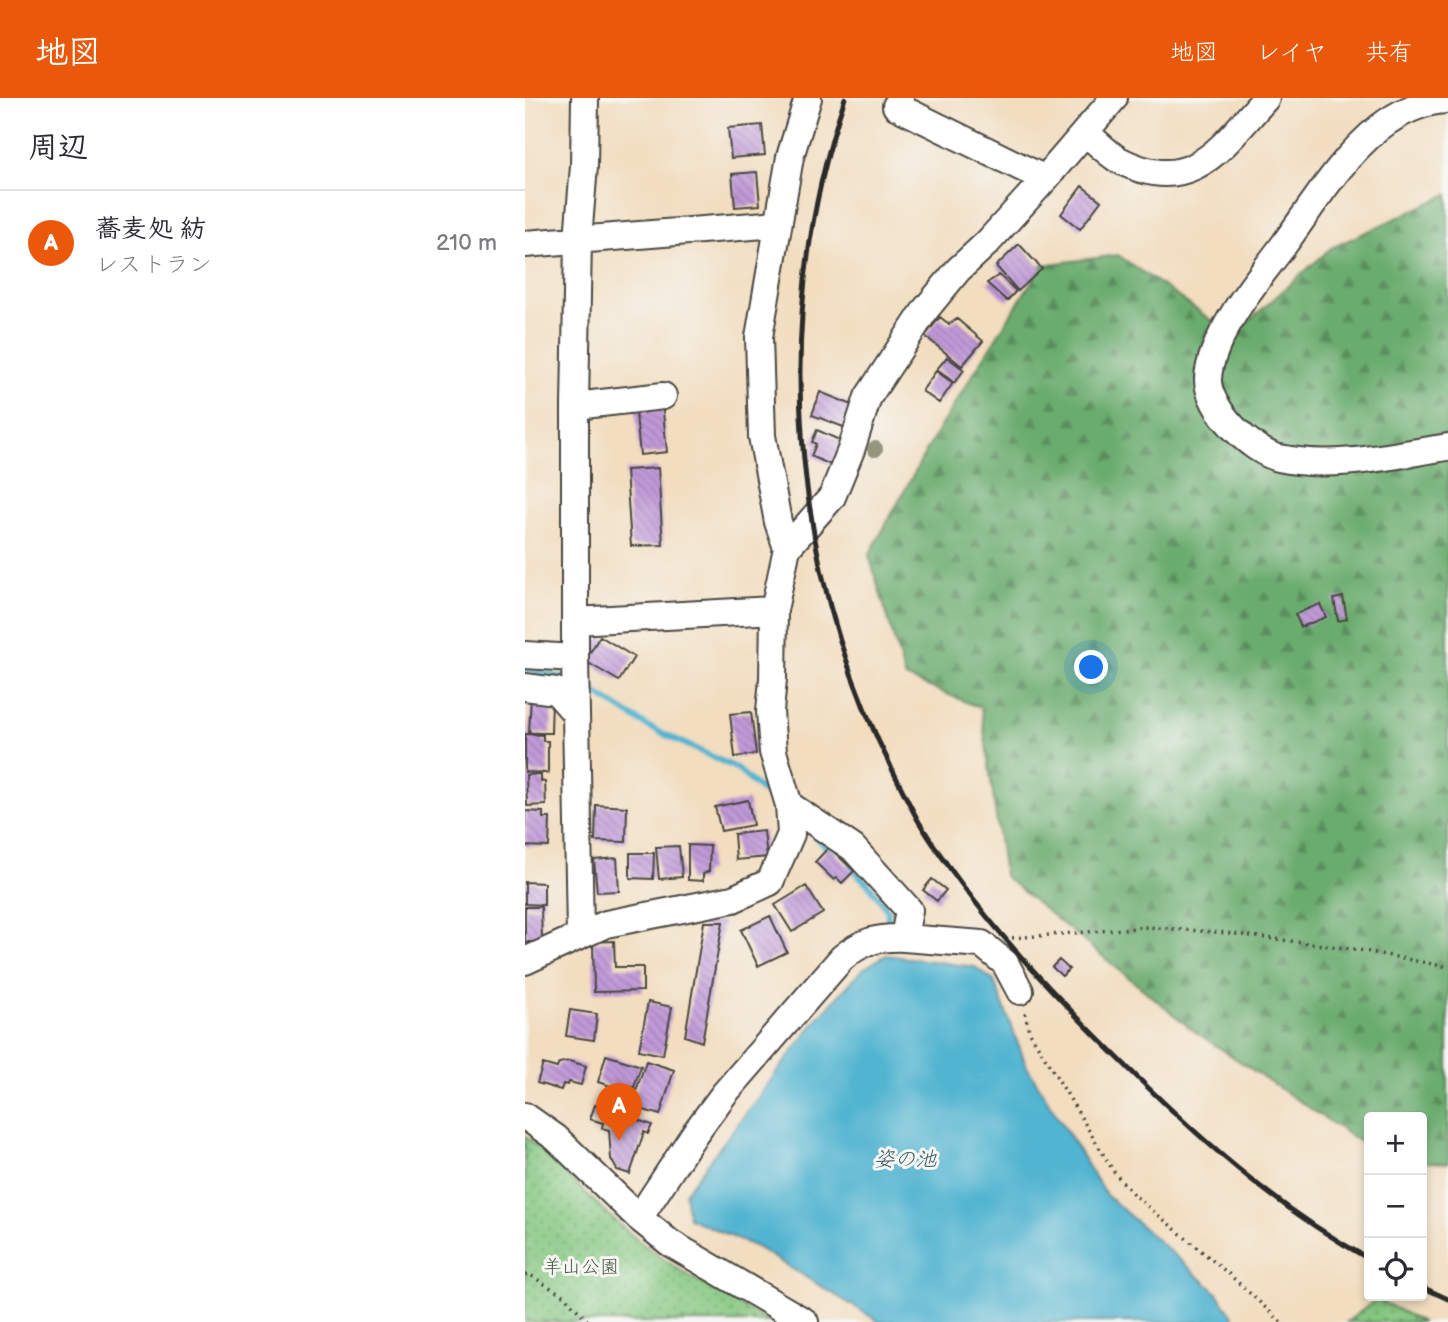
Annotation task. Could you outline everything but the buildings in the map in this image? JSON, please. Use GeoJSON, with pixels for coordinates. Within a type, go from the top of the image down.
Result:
{"type":"FeatureCollection","features":[{"type":"Feature","properties":{"kind":"street"},"geometry":{"type":"LineString","coordinates":[[580,934],[575,658],[575,406],[578,239],[584,166],[585,98]]}},
{"type":"Feature","properties":{"kind":"street"},"geometry":{"type":"LineString","coordinates":[[787,548],[778,522],[762,436],[758,337],[790,157],[808,98]]}},
{"type":"Feature","properties":{"kind":"street"},"geometry":{"type":"LineString","coordinates":[[900,98],[896,106],[1045,180]]}},
{"type":"Feature","properties":{"kind":"street"},"geometry":{"type":"LineString","coordinates":[[525,961],[606,924],[733,899],[770,882],[791,834],[789,805],[773,752],[771,724],[774,610],[787,548],[832,497],[868,397],[926,309],[958,270],[1045,180],[1114,98]]}},
{"type":"Feature","properties":{"kind":"street"},"geometry":{"type":"LineString","coordinates":[[1086,133],[1117,159],[1148,172],[1174,172],[1195,168],[1213,156],[1266,98]]}},
{"type":"Feature","properties":{"kind":"street"},"geometry":{"type":"LineString","coordinates":[[1448,100],[1419,106],[1399,115],[1381,127],[1347,158],[1233,314],[1211,360],[1208,382],[1219,409],[1233,429],[1250,443],[1276,458],[1315,463],[1369,459],[1448,447]]}},
{"type":"Feature","properties":{"kind":"street"},"geometry":{"type":"LineString","coordinates":[[525,244],[778,224]]}},
{"type":"Feature","properties":{"kind":"street"},"geometry":{"type":"LineString","coordinates":[[575,406],[663,396]]}},
{"type":"Feature","properties":{"kind":"street"},"geometry":{"type":"LineString","coordinates":[[575,621],[774,610]]}},
{"type":"Feature","properties":{"kind":"street"},"geometry":{"type":"LineString","coordinates":[[525,655],[575,658]]}},
{"type":"Feature","properties":{"kind":"street"},"geometry":{"type":"LineString","coordinates":[[525,687],[557,691],[576,714]]}},
{"type":"Feature","properties":{"kind":"street"},"geometry":{"type":"LineString","coordinates":[[789,805],[853,848],[873,868],[909,910],[904,938]]}},
{"type":"Feature","properties":{"kind":"street"},"geometry":{"type":"LineString","coordinates":[[639,1218],[724,1094],[842,958],[865,942],[879,937],[982,944],[1005,963],[1020,991]]}},
{"type":"Feature","properties":{"kind":"street"},"geometry":{"type":"LineString","coordinates":[[525,1116],[556,1138],[639,1218],[670,1243],[805,1322]]}},
{"type":"Feature","properties":{"kind":"path"},"geometry":{"type":"LineString","coordinates":[[982,944],[1020,937],[1147,927],[1227,933],[1341,947],[1448,967]]}},
{"type":"Feature","properties":{"kind":"path"},"geometry":{"type":"LineString","coordinates":[[1020,991],[1029,1031],[1114,1172],[1133,1194],[1230,1275],[1281,1322]]}},
{"type":"Feature","properties":{"kind":"path"},"geometry":{"type":"LineString","coordinates":[[525,1275],[530,1275],[564,1296],[590,1322]]}},
{"type":"Feature","properties":{"kind":"green space"},"geometry":{"type":"Polygon","coordinates":[[[1448,194],[1448,1163],[1427,1162],[1427,1112],[1364,1112],[1364,1145],[1194,1031],[1004,876],[981,708],[905,677],[869,555],[938,430],[1042,265],[1118,255],[1233,335],[1331,248],[1448,194]]]}},
{"type":"Feature","properties":{"kind":"green space","name":"羊山公園"},"geometry":{"type":"Polygon","coordinates":[[[525,1136],[615,1220],[661,1258],[769,1322],[525,1322],[525,1136]]]}},
{"type":"Feature","properties":{"kind":"green space"},"geometry":{"type":"Polygon","coordinates":[[[1374,1301],[1381,1301],[1422,1322],[1347,1322],[1374,1301]]]}},
{"type":"Feature","properties":{"kind":"water","name":"姿の池"},"geometry":{"type":"Polygon","coordinates":[[[886,955],[975,967],[994,981],[1027,1067],[1106,1195],[1215,1291],[1235,1322],[880,1322],[756,1247],[689,1218],[685,1193],[819,1017],[863,969],[886,955]]]}},
{"type":"Feature","properties":{"kind":"waterway"},"geometry":{"type":"LineString","coordinates":[[525,670],[570,678]]}},
{"type":"Feature","properties":{"kind":"waterway"},"geometry":{"type":"LineString","coordinates":[[583,685],[649,727],[736,768],[778,805]]}},
{"type":"Feature","properties":{"kind":"waterway"},"geometry":{"type":"LineString","coordinates":[[815,837],[833,853]]}},
{"type":"Feature","properties":{"kind":"waterway"},"geometry":{"type":"LineString","coordinates":[[850,867],[870,886],[888,911],[887,933]]}},
{"type":"Feature","properties":{"kind":"railway"},"geometry":{"type":"LineString","coordinates":[[845,98],[822,181],[807,267],[800,353],[802,440],[813,527],[832,611],[859,694],[894,773],[919,822],[963,887],[1039,977],[1093,1033],[1177,1116],[1238,1168],[1301,1217],[1364,1256]]}},
{"type":"Feature","properties":{"kind":"railway"},"geometry":{"type":"LineString","coordinates":[[1427,1289],[1448,1299]]}},
{"type":"Feature","properties":{"kind":"place","name":"蕎麦処 紡"},"geometry":{"type":"Point","coordinates":[619,1141]}}]}
